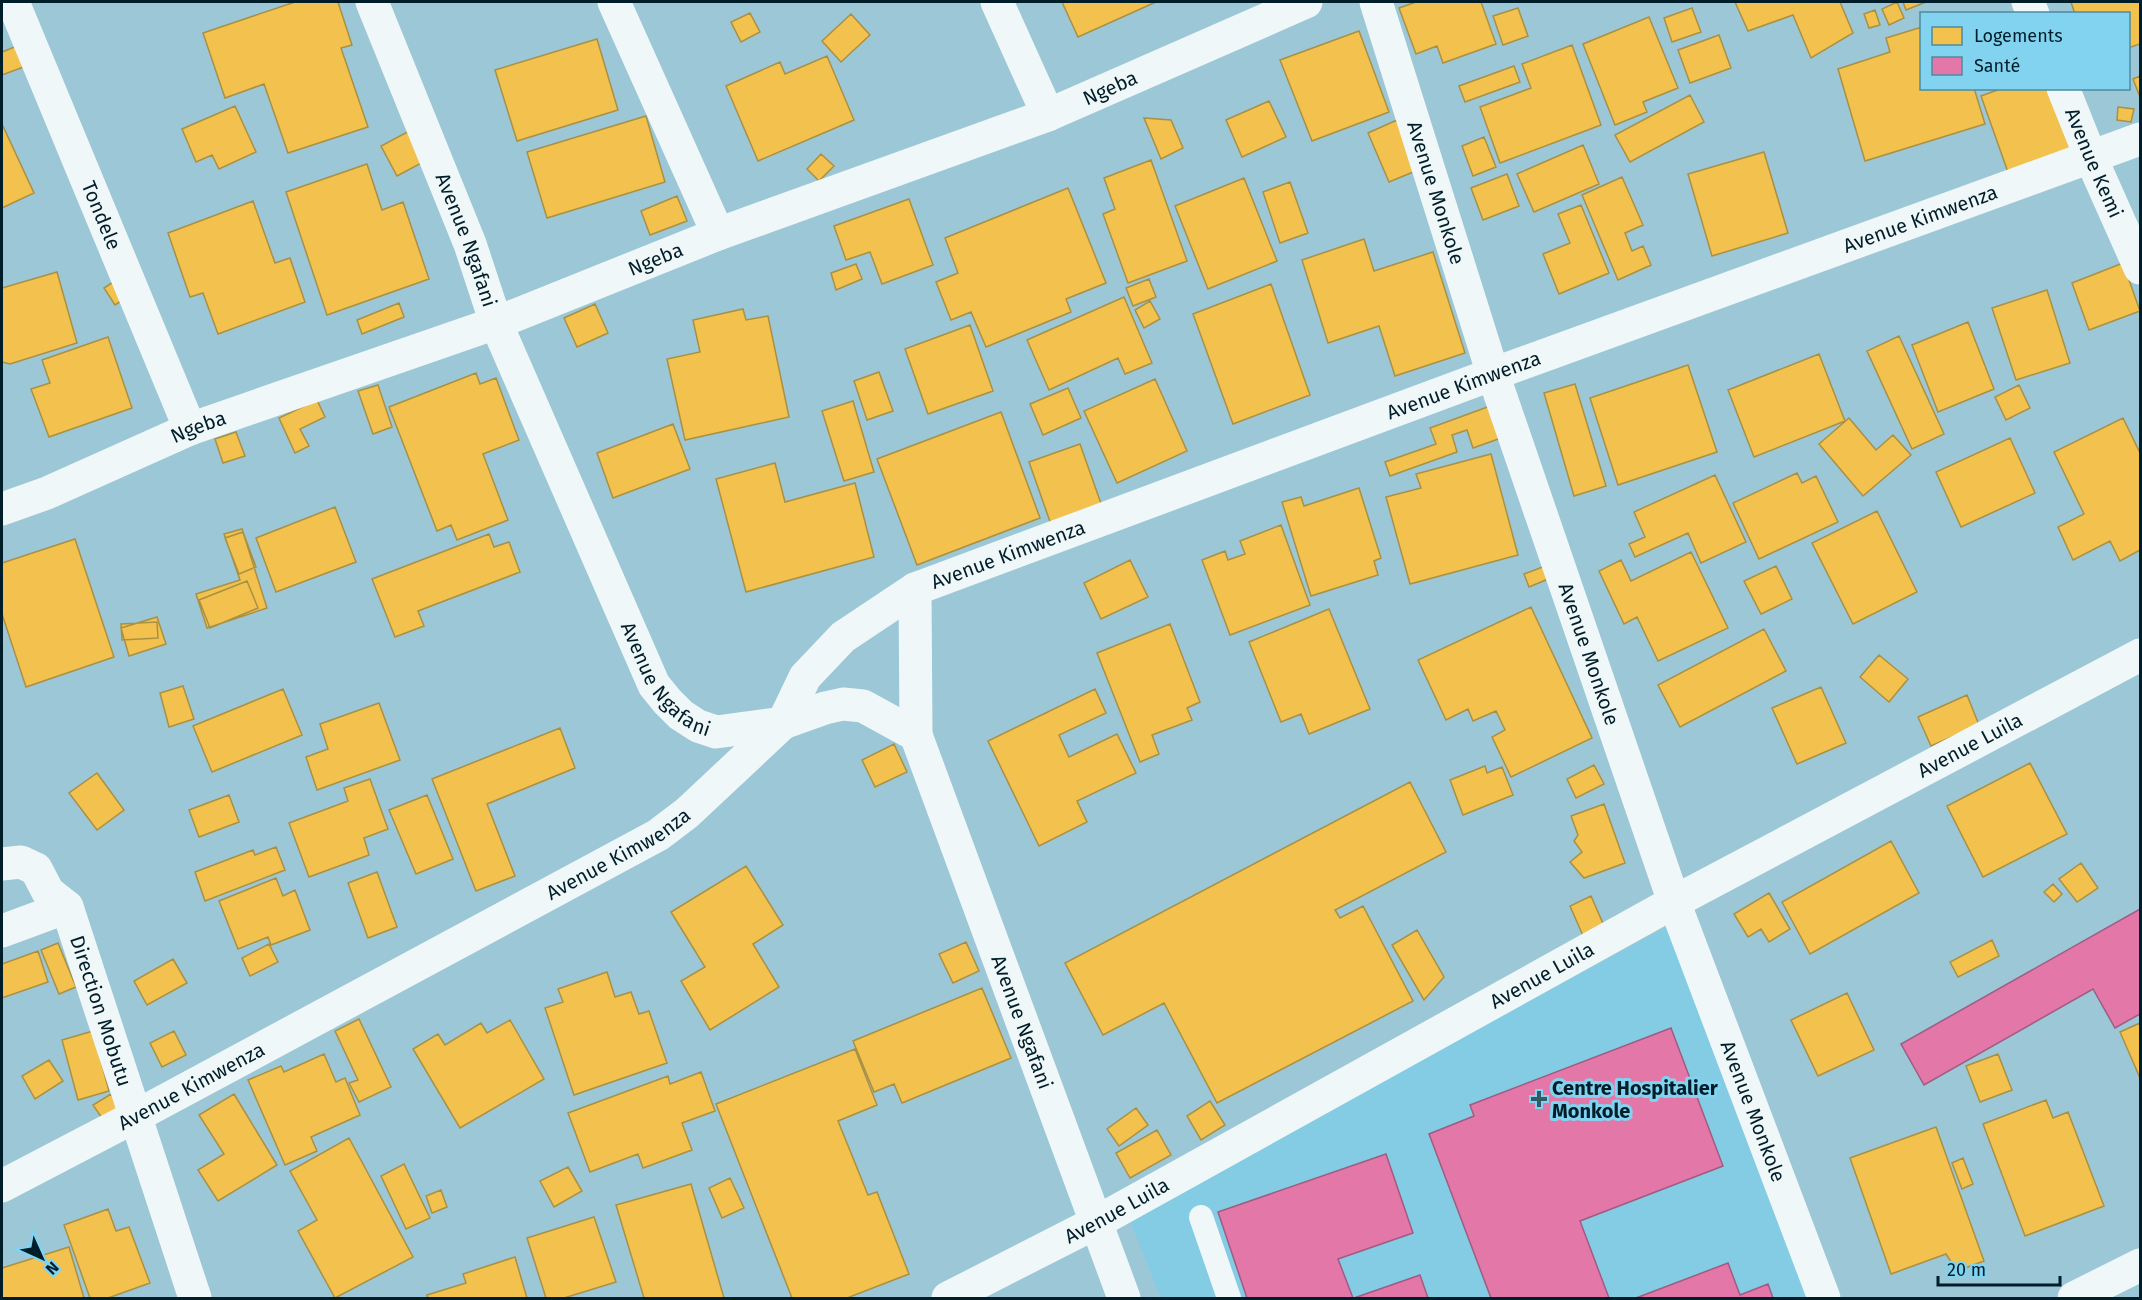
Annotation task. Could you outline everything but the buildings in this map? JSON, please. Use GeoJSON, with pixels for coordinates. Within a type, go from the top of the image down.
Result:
{"type":"FeatureCollection","features":[{"type":"Feature","properties":{"kind":"street","name":"Tondele"},"geometry":{"type":"LineString","coordinates":[[13,2],[190,429]]}},
{"type":"Feature","properties":{"kind":"street","name":"Avenue Ngafani"},"geometry":{"type":"LineString","coordinates":[[372,2],[471,244],[496,323],[654,685],[681,715],[698,726],[716,732],[783,723],[843,704],[863,706],[916,735],[1124,1299]]}},
{"type":"Feature","properties":{"kind":"street"},"geometry":{"type":"LineString","coordinates":[[614,2],[718,234]]}},
{"type":"Feature","properties":{"kind":"street"},"geometry":{"type":"LineString","coordinates":[[997,2],[1048,115]]}},
{"type":"Feature","properties":{"kind":"street","name":"Ngeba"},"geometry":{"type":"LineString","coordinates":[[2,509],[47,493],[190,429],[496,323],[718,234],[1048,115],[1306,2]]}},
{"type":"Feature","properties":{"kind":"street","name":"Avenue Monkole"},"geometry":{"type":"LineString","coordinates":[[1376,2],[1492,374],[1674,902],[1824,1299]]}},
{"type":"Feature","properties":{"kind":"street","name":"Avenue Kemi"},"geometry":{"type":"LineString","coordinates":[[2064,90],[2140,268]]}},
{"type":"Feature","properties":{"kind":"street","name":"Avenue Kimwenza"},"geometry":{"type":"LineString","coordinates":[[2,1186],[658,835],[687,813],[783,723],[805,677],[843,638],[915,589],[1492,374],[2140,139]]}},
{"type":"Feature","properties":{"kind":"street"},"geometry":{"type":"LineString","coordinates":[[915,589],[916,735]]}},
{"type":"Feature","properties":{"kind":"street","name":"Avenue Luila"},"geometry":{"type":"LineString","coordinates":[[948,1299],[1095,1223],[1674,902],[2140,655]]}},
{"type":"Feature","properties":{"kind":"street","name":"Direction Mobutu"},"geometry":{"type":"LineString","coordinates":[[2,864],[21,862],[36,869],[48,892],[67,907],[195,1299]]}},
{"type":"Feature","properties":{"kind":"street"},"geometry":{"type":"LineString","coordinates":[[2,931],[67,907]]}},
{"type":"Feature","properties":{"kind":"street"},"geometry":{"type":"LineString","coordinates":[[2074,1299],[2140,1265]]}},
{"type":"Feature","properties":{"kind":"lane"},"geometry":{"type":"LineString","coordinates":[[1201,1218],[1229,1299]]}},
{"type":"Feature","properties":{"kind":"shaded area","name":"Centre Hospitalier Monkole"},"geometry":{"type":"Polygon","coordinates":[[[1671,925],[1813,1298],[1161,1298],[1127,1213],[1671,925]]]}},
{"type":"Feature","properties":{"kind":"place","name":"Centre Hospitalier Monkole"},"geometry":{"type":"Point","coordinates":[1539,1099]}}]}
